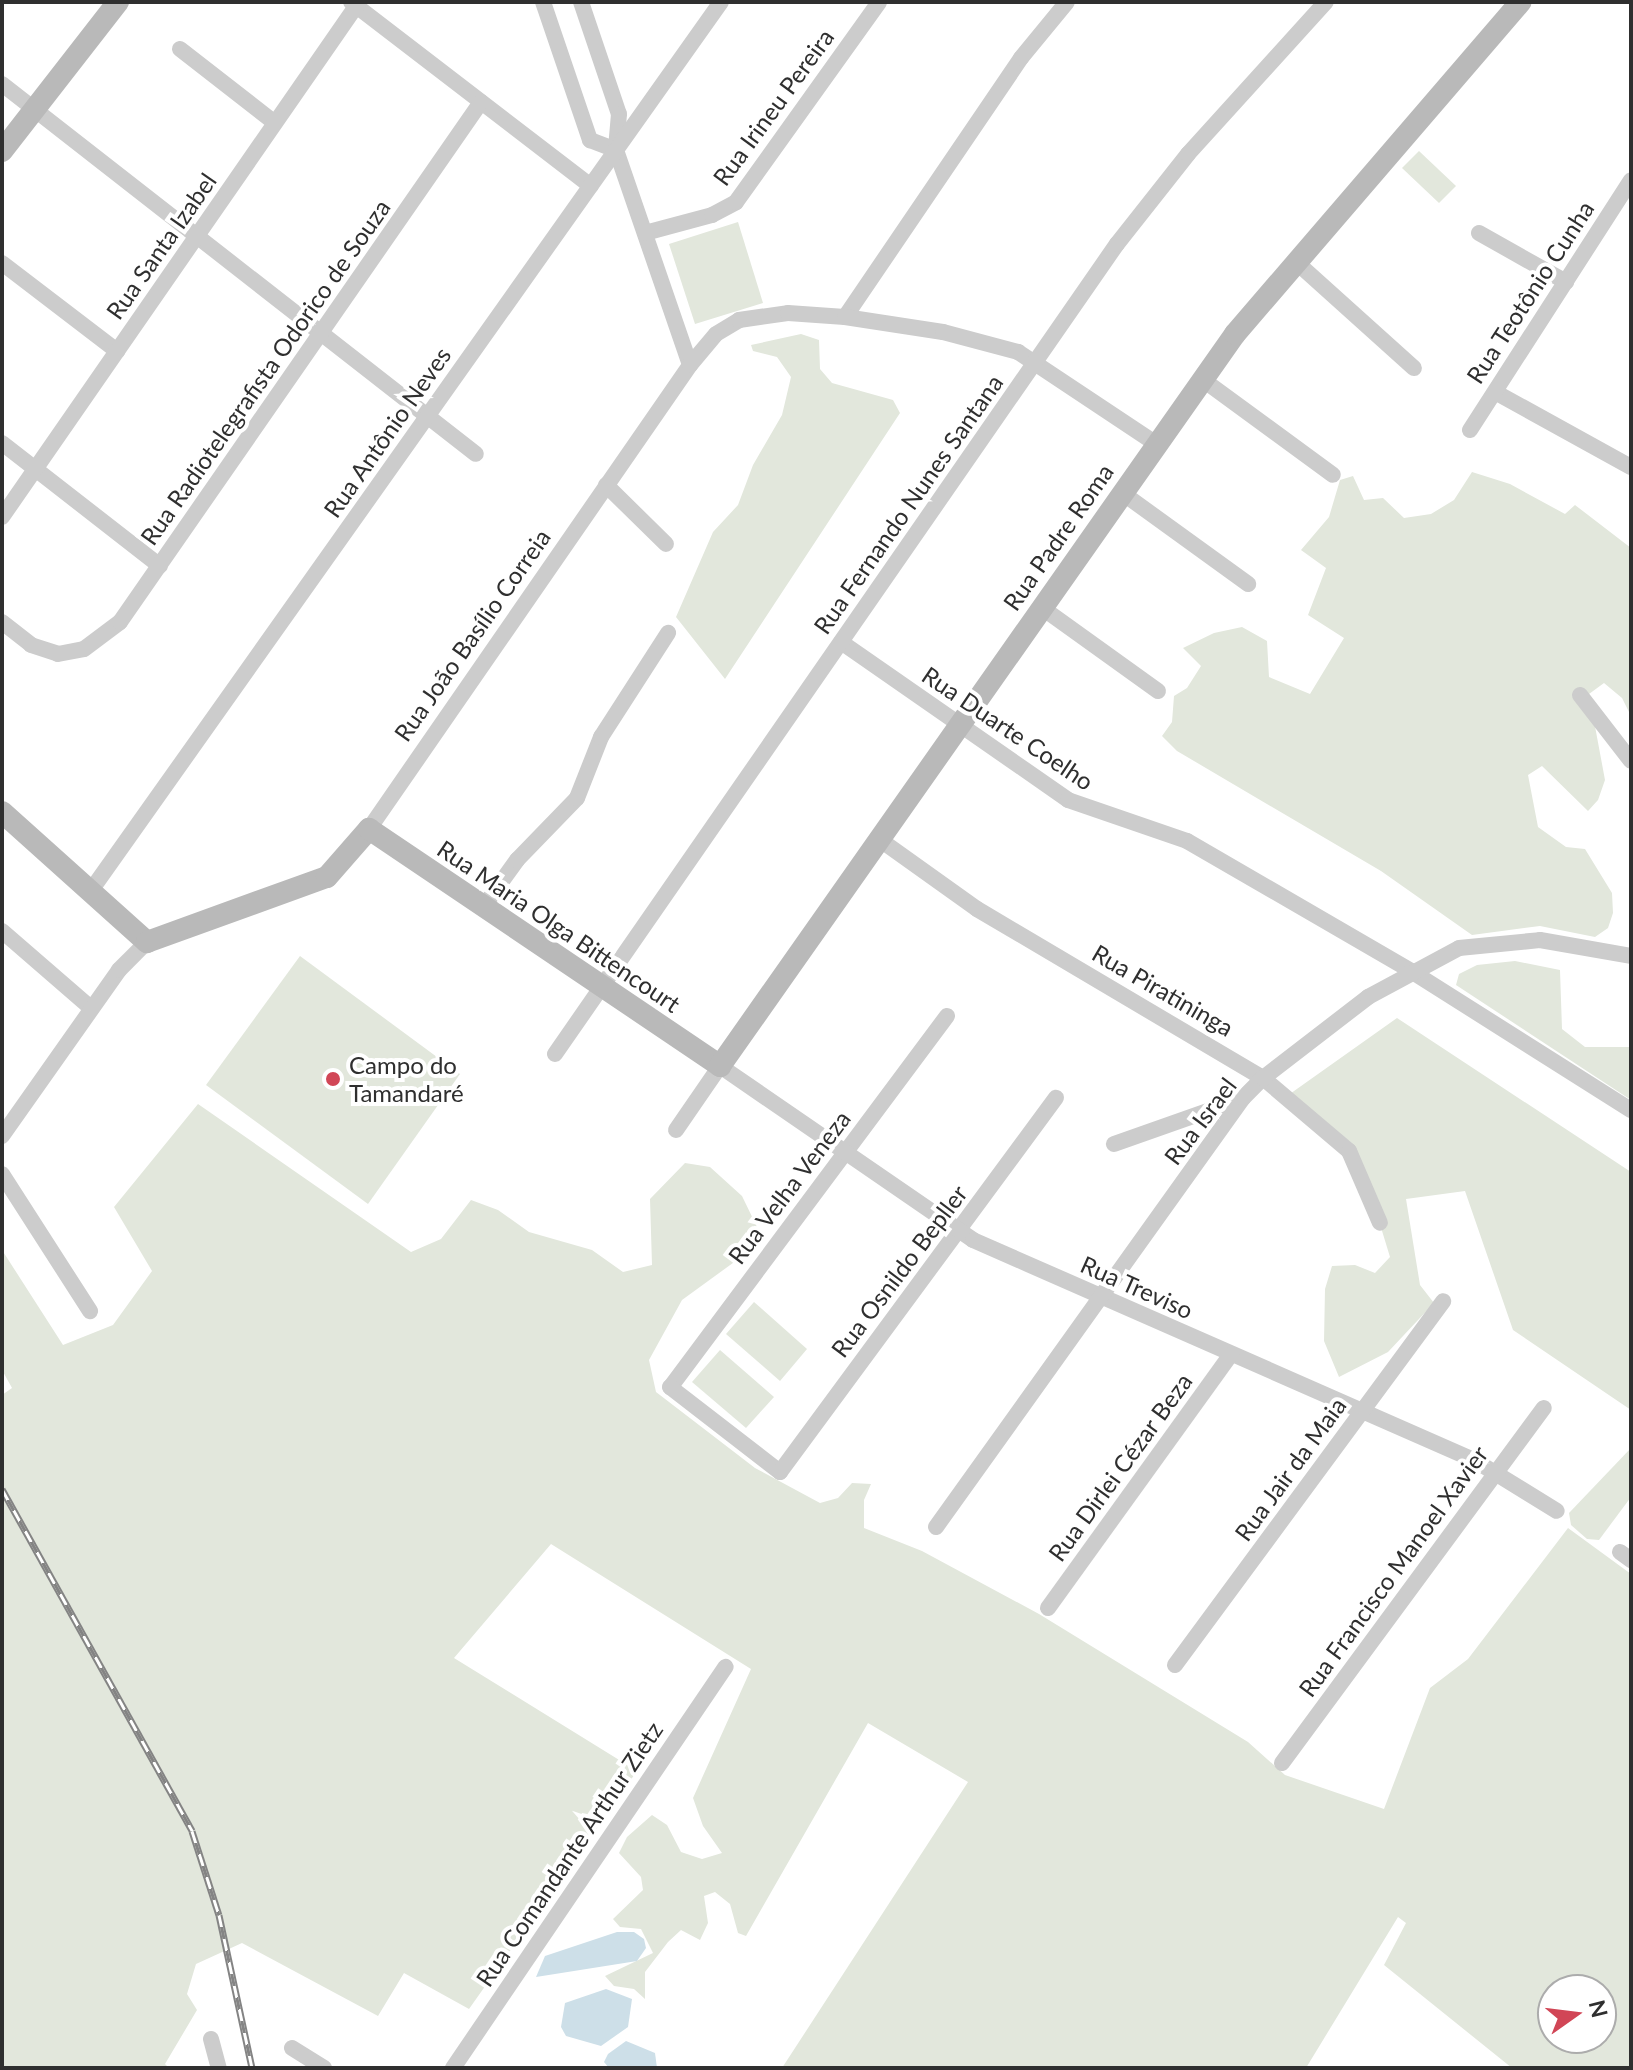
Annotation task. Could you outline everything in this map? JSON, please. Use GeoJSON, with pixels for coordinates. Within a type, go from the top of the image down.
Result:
{"type":"FeatureCollection","features":[{"type":"Feature","properties":{"kind":"street"},"geometry":{"type":"LineString","coordinates":[[2,151],[118,2]]}},
{"type":"Feature","properties":{"kind":"street"},"geometry":{"type":"LineString","coordinates":[[581,2],[619,114],[616,150],[690,365]]}},
{"type":"Feature","properties":{"kind":"street","name":"Rua Antônio Neves"},"geometry":{"type":"LineString","coordinates":[[92,889],[721,2]]}},
{"type":"Feature","properties":{"kind":"street","name":"Rua Irineu Pereira"},"geometry":{"type":"LineString","coordinates":[[645,233],[712,215],[736,202],[879,2]]}},
{"type":"Feature","properties":{"kind":"street"},"geometry":{"type":"LineString","coordinates":[[845,317],[1021,58],[1067,2]]}},
{"type":"Feature","properties":{"kind":"street","name":"Rua Fernando Nunes Santana"},"geometry":{"type":"LineString","coordinates":[[555,1054],[1037,360],[1165,182],[1326,2]]}},
{"type":"Feature","properties":{"kind":"street","name":"Rua Padre Roma"},"geometry":{"type":"LineString","coordinates":[[676,1130],[1202,379],[1295,261],[1521,2]]}},
{"type":"Feature","properties":{"kind":"street"},"geometry":{"type":"LineString","coordinates":[[356,3],[591,186]]}},
{"type":"Feature","properties":{"kind":"street","name":"Rua Santa Izabel"},"geometry":{"type":"LineString","coordinates":[[2,517],[356,3]]}},
{"type":"Feature","properties":{"kind":"street"},"geometry":{"type":"LineString","coordinates":[[547,5],[590,140],[616,150]]}},
{"type":"Feature","properties":{"kind":"street"},"geometry":{"type":"LineString","coordinates":[[180,49],[275,123]]}},
{"type":"Feature","properties":{"kind":"street"},"geometry":{"type":"LineString","coordinates":[[2,84],[476,454]]}},
{"type":"Feature","properties":{"kind":"street","name":"Rua Radiotelegrafista Odorico de Souza"},"geometry":{"type":"LineString","coordinates":[[2,622],[43,651],[74,653],[98,642],[120,622],[481,102]]}},
{"type":"Feature","properties":{"kind":"street","name":"Rua Teotônio Cunha"},"geometry":{"type":"LineString","coordinates":[[1470,430],[1631,180]]}},
{"type":"Feature","properties":{"kind":"street"},"geometry":{"type":"LineString","coordinates":[[1479,233],[1566,282]]}},
{"type":"Feature","properties":{"kind":"street"},"geometry":{"type":"LineString","coordinates":[[1295,261],[1414,368]]}},
{"type":"Feature","properties":{"kind":"street"},"geometry":{"type":"LineString","coordinates":[[2,263],[117,351]]}},
{"type":"Feature","properties":{"kind":"street","name":"Rua João Basílio Correia"},"geometry":{"type":"LineString","coordinates":[[147,942],[312,885],[348,859],[690,365],[716,334],[739,320],[788,313],[845,317],[943,332],[1037,360],[1155,443]]}},
{"type":"Feature","properties":{"kind":"street"},"geometry":{"type":"LineString","coordinates":[[1202,379],[1333,475]]}},
{"type":"Feature","properties":{"kind":"street"},"geometry":{"type":"LineString","coordinates":[[1495,392],[1631,467]]}},
{"type":"Feature","properties":{"kind":"street"},"geometry":{"type":"LineString","coordinates":[[2,443],[160,566]]}},
{"type":"Feature","properties":{"kind":"street"},"geometry":{"type":"LineString","coordinates":[[606,485],[666,544]]}},
{"type":"Feature","properties":{"kind":"street"},"geometry":{"type":"LineString","coordinates":[[1121,492],[1248,584]]}},
{"type":"Feature","properties":{"kind":"street"},"geometry":{"type":"LineString","coordinates":[[1041,607],[1158,691]]}},
{"type":"Feature","properties":{"kind":"street"},"geometry":{"type":"LineString","coordinates":[[484,906],[517,860],[577,798],[601,737],[668,633]]}},
{"type":"Feature","properties":{"kind":"street","name":"Rua Duarte Coelho"},"geometry":{"type":"LineString","coordinates":[[841,642],[1080,807],[1143,823],[1187,841],[1411,971],[1631,1110]]}},
{"type":"Feature","properties":{"kind":"street"},"geometry":{"type":"LineString","coordinates":[[1580,695],[1631,761]]}},
{"type":"Feature","properties":{"kind":"street"},"geometry":{"type":"LineString","coordinates":[[2,812],[92,889],[147,942],[91,1008],[2,1136]]}},
{"type":"Feature","properties":{"kind":"street","name":"Rua Maria Olga Bittencourt"},"geometry":{"type":"LineString","coordinates":[[369,829],[720,1066]]}},
{"type":"Feature","properties":{"kind":"street","name":"Rua Piratininga"},"geometry":{"type":"LineString","coordinates":[[879,839],[977,909],[1263,1078],[1349,1151],[1380,1223]]}},
{"type":"Feature","properties":{"kind":"street"},"geometry":{"type":"LineString","coordinates":[[2,931],[91,1008]]}},
{"type":"Feature","properties":{"kind":"street","name":"Rua Israel"},"geometry":{"type":"LineString","coordinates":[[936,1527],[1243,1098],[1263,1078],[1368,997],[1411,971],[1459,948],[1516,939],[1631,956]]}},
{"type":"Feature","properties":{"kind":"street","name":"Rua Velha Veneza"},"geometry":{"type":"LineString","coordinates":[[780,1472],[670,1387],[947,1016]]}},
{"type":"Feature","properties":{"kind":"street","name":"Rua Treviso"},"geometry":{"type":"LineString","coordinates":[[720,1066],[958,1231],[1496,1472],[1557,1511]]}},
{"type":"Feature","properties":{"kind":"street","name":"Rua Osnildo Bepller"},"geometry":{"type":"LineString","coordinates":[[780,1472],[1056,1098]]}},
{"type":"Feature","properties":{"kind":"street"},"geometry":{"type":"LineString","coordinates":[[1114,1144],[1243,1098]]}},
{"type":"Feature","properties":{"kind":"street"},"geometry":{"type":"LineString","coordinates":[[2,1174],[90,1311]]}},
{"type":"Feature","properties":{"kind":"street","name":"Rua Jair da Maia"},"geometry":{"type":"LineString","coordinates":[[1175,1665],[1443,1301]]}},
{"type":"Feature","properties":{"kind":"street","name":"Rua Dirlei Cézar Beza"},"geometry":{"type":"LineString","coordinates":[[1048,1608],[1231,1354]]}},
{"type":"Feature","properties":{"kind":"street","name":"Rua Francisco Manoel Xavier"},"geometry":{"type":"LineString","coordinates":[[1282,1763],[1544,1408]]}},
{"type":"Feature","properties":{"kind":"street","name":"Rua Comandante Arthur Zietz"},"geometry":{"type":"LineString","coordinates":[[453,2068],[726,1667]]}},
{"type":"Feature","properties":{"kind":"street"},"geometry":{"type":"LineString","coordinates":[[211,2039],[219,2068]]}},
{"type":"Feature","properties":{"kind":"street"},"geometry":{"type":"LineString","coordinates":[[295,2068],[292,2048],[324,2068]]}},
{"type":"Feature","properties":{"kind":"shaded area"},"geometry":{"type":"Polygon","coordinates":[[[1419,151],[1456,186],[1439,203],[1402,168],[1419,151]]]}},
{"type":"Feature","properties":{"kind":"shaded area"},"geometry":{"type":"Polygon","coordinates":[[[738,222],[763,303],[695,324],[669,244],[738,222]]]}},
{"type":"Feature","properties":{"kind":"shaded area"},"geometry":{"type":"Polygon","coordinates":[[[801,334],[819,340],[820,369],[832,383],[893,400],[900,413],[725,679],[676,617],[713,532],[738,505],[753,465],[782,415],[791,377],[777,357],[753,351],[751,345],[801,334]]]}},
{"type":"Feature","properties":{"kind":"shaded area"},"geometry":{"type":"Polygon","coordinates":[[[1472,472],[1510,484],[1565,514],[1575,505],[1631,548],[1631,716],[1622,698],[1604,683],[1589,694],[1605,780],[1598,800],[1588,811],[1542,766],[1528,775],[1538,827],[1566,847],[1585,849],[1612,893],[1613,913],[1608,928],[1595,937],[1540,926],[1472,935],[1381,871],[1177,751],[1162,736],[1172,722],[1174,696],[1187,688],[1201,666],[1183,648],[1214,633],[1242,627],[1267,641],[1269,677],[1310,694],[1344,638],[1308,615],[1326,568],[1301,550],[1329,517],[1340,480],[1353,476],[1364,500],[1383,498],[1404,518],[1431,514],[1454,500],[1472,472]]]}},
{"type":"Feature","properties":{"kind":"shaded area","name":"Campo do Tamandaré"},"geometry":{"type":"Polygon","coordinates":[[[300,956],[460,1074],[368,1204],[206,1085],[300,956]]]}},
{"type":"Feature","properties":{"kind":"shaded area"},"geometry":{"type":"Polygon","coordinates":[[[1515,961],[1560,970],[1562,1029],[1585,1047],[1631,1047],[1631,1100],[1456,985],[1459,974],[1477,965],[1515,961]]]}},
{"type":"Feature","properties":{"kind":"shaded area"},"geometry":{"type":"Polygon","coordinates":[[[1397,1018],[1631,1172],[1631,1410],[1513,1330],[1465,1191],[1406,1199],[1420,1285],[1434,1303],[1388,1352],[1339,1377],[1324,1341],[1325,1289],[1332,1266],[1355,1265],[1375,1273],[1390,1257],[1361,1162],[1287,1096],[1397,1018]]]}},
{"type":"Feature","properties":{"kind":"shaded area"},"geometry":{"type":"Polygon","coordinates":[[[198,1104],[411,1252],[441,1239],[471,1200],[498,1210],[529,1232],[592,1250],[623,1272],[652,1265],[650,1199],[685,1163],[710,1167],[742,1196],[758,1229],[737,1260],[682,1300],[649,1360],[656,1392],[755,1468],[820,1503],[838,1498],[852,1483],[871,1484],[864,1500],[864,1528],[922,1551],[1039,1614],[1248,1742],[1285,1775],[1384,1809],[1430,1688],[1468,1659],[1568,1528],[1631,1574],[1631,2068],[1512,2068],[1384,1965],[1406,1923],[1398,1917],[1306,2068],[782,2068],[968,1782],[868,1723],[746,1936],[738,1933],[730,1904],[715,1892],[704,1896],[708,1923],[700,1940],[681,1930],[668,1942],[645,1972],[645,1999],[634,1989],[614,1986],[605,1976],[653,1953],[641,1929],[620,1927],[613,1919],[643,1890],[641,1877],[619,1853],[627,1837],[652,1815],[667,1825],[681,1852],[702,1859],[722,1853],[703,1826],[693,1798],[751,1669],[551,1544],[454,1658],[637,1771],[469,2009],[404,1973],[378,2016],[242,1943],[196,1964],[187,1994],[197,2010],[165,2064],[169,2068],[2,2068],[2,1395],[12,1388],[2,1370],[2,1250],[63,1345],[113,1325],[152,1271],[114,1207],[198,1104]]]}},
{"type":"Feature","properties":{"kind":"shaded area"},"geometry":{"type":"Polygon","coordinates":[[[754,1302],[807,1349],[780,1381],[726,1334],[754,1302]]]}},
{"type":"Feature","properties":{"kind":"shaded area"},"geometry":{"type":"Polygon","coordinates":[[[720,1350],[774,1397],[746,1428],[692,1382],[720,1350]]]}},
{"type":"Feature","properties":{"kind":"shaded area"},"geometry":{"type":"Polygon","coordinates":[[[1631,1448],[1631,1497],[1599,1540],[1587,1539],[1571,1525],[1569,1513],[1631,1448]]]}},
{"type":"Feature","properties":{"kind":"shaded area"},"geometry":{"type":"Polygon","coordinates":[[[617,1932],[634,1932],[644,1939],[646,1948],[637,1961],[536,1977],[545,1956],[617,1932]]]}},
{"type":"Feature","properties":{"kind":"shaded area"},"geometry":{"type":"Polygon","coordinates":[[[606,1989],[632,1999],[628,2027],[601,2046],[566,2036],[561,2027],[565,2003],[606,1989]]]}},
{"type":"Feature","properties":{"kind":"shaded area"},"geometry":{"type":"Polygon","coordinates":[[[626,2041],[655,2053],[657,2068],[609,2068],[604,2062],[608,2054],[626,2041]]]}},
{"type":"Feature","properties":{"kind":"railway"},"geometry":{"type":"LineString","coordinates":[[2,1489],[192,1831],[219,1915],[252,2068]]}},
{"type":"Feature","properties":{"kind":"place","name":"Campo do Tamandaré"},"geometry":{"type":"Point","coordinates":[333,1079]}}]}
